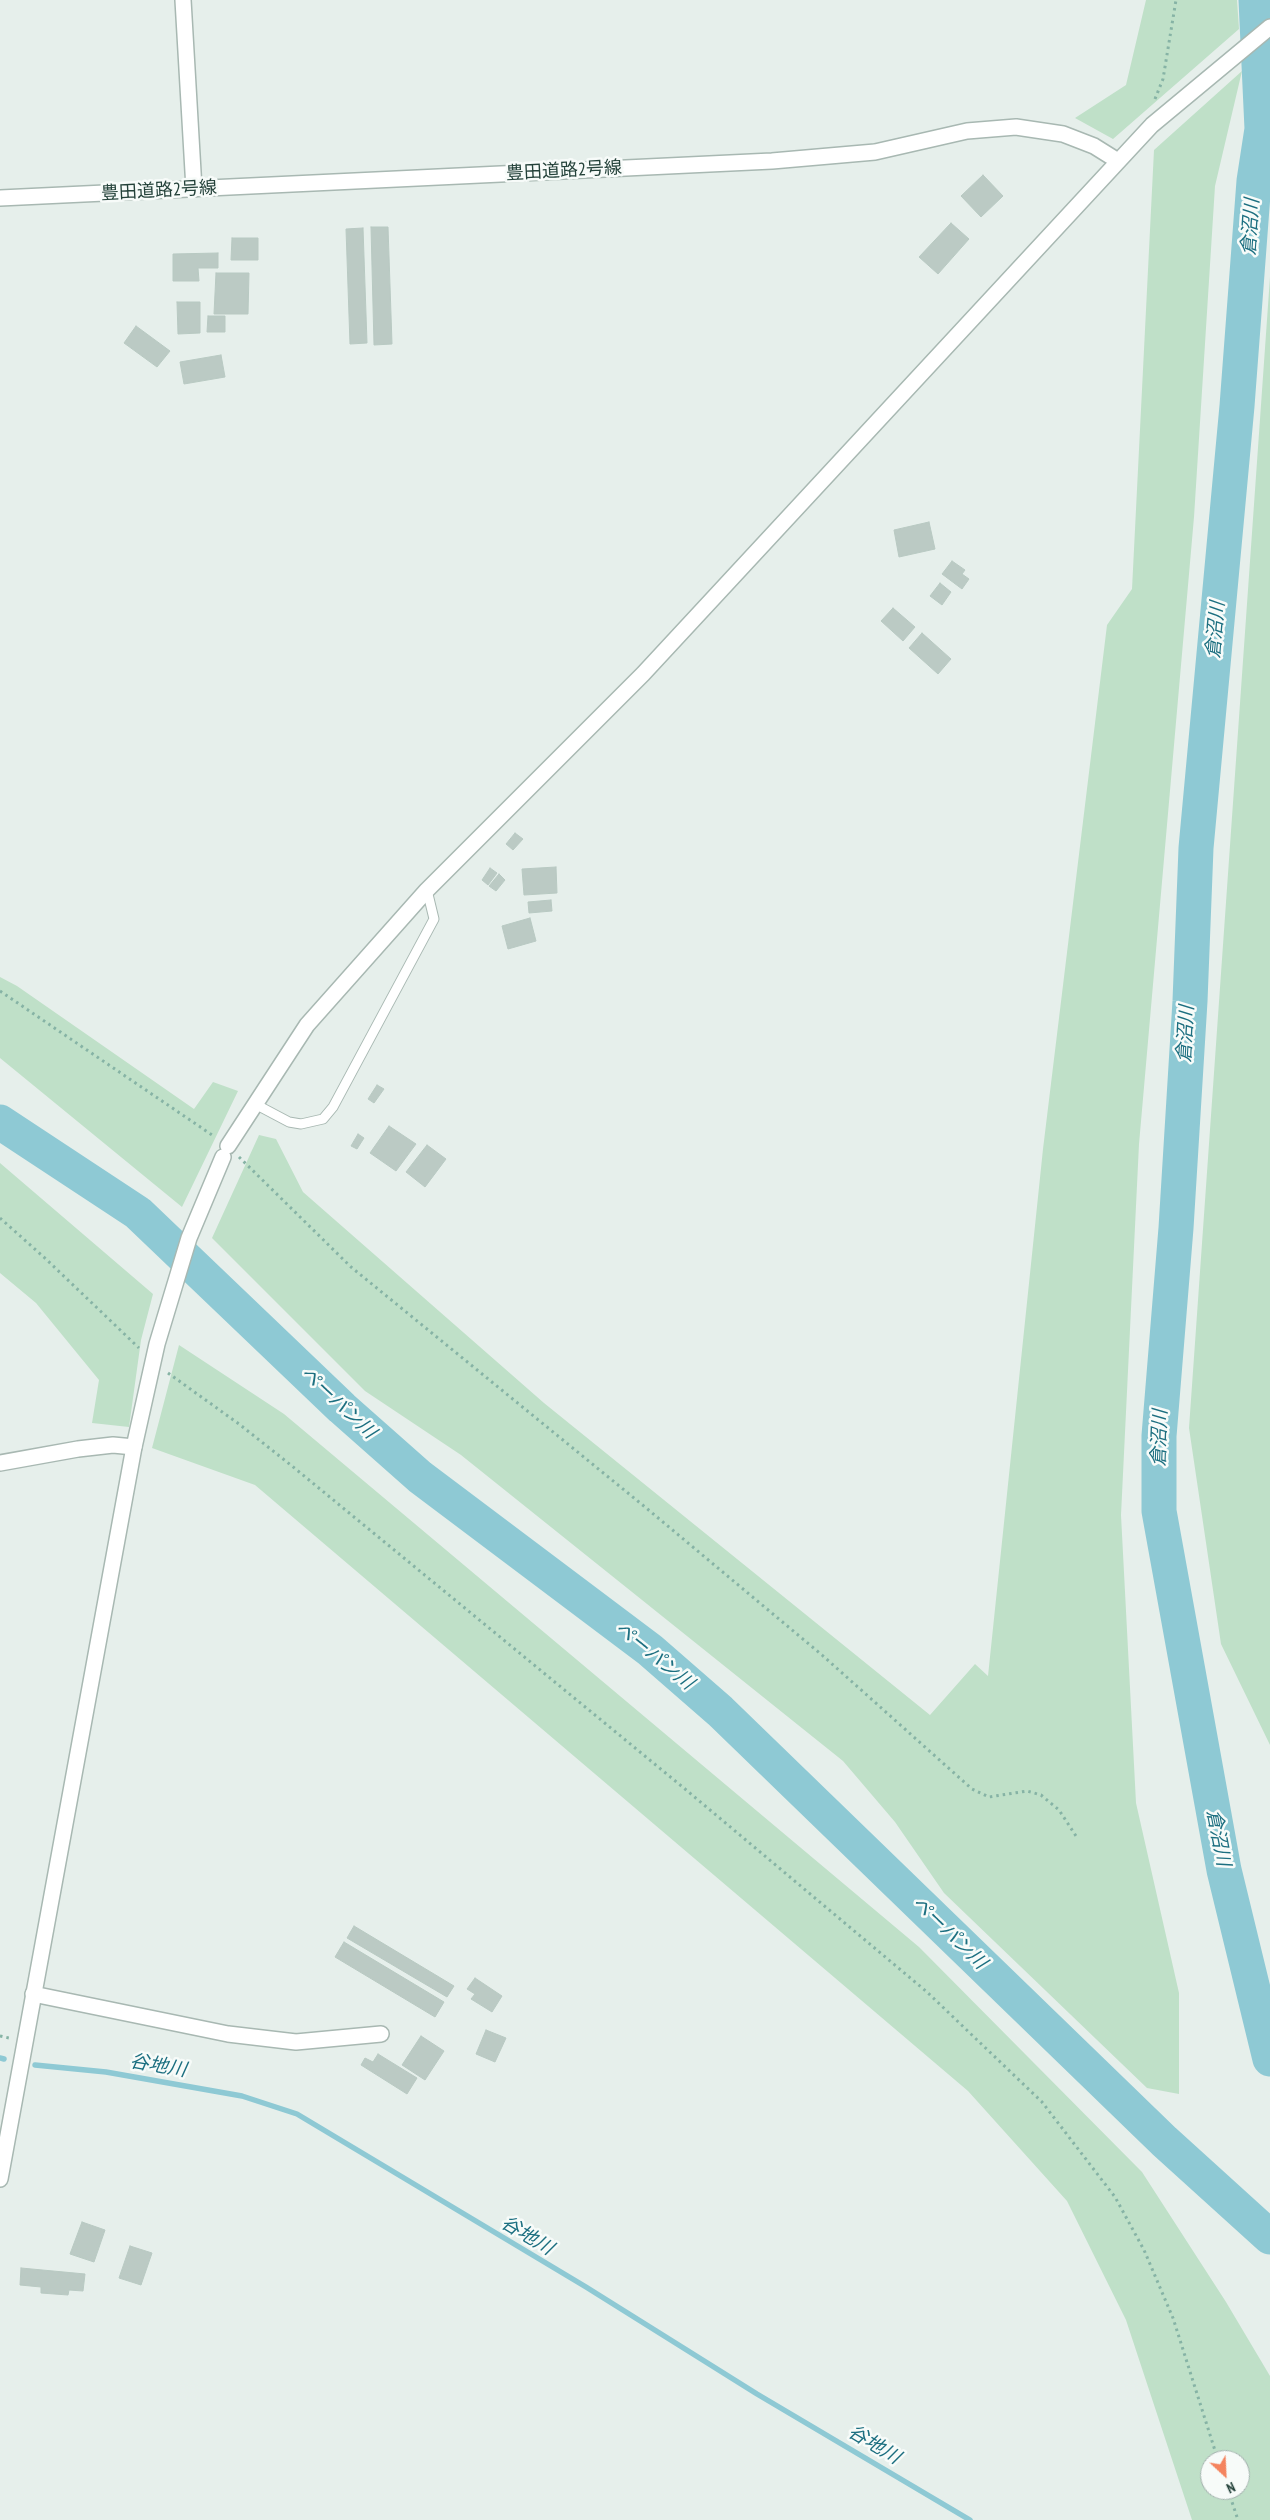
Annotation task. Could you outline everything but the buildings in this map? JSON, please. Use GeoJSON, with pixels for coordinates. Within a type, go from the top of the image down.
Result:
{"type":"FeatureCollection","features":[{"type":"Feature","properties":{"kind":"street"},"geometry":{"type":"LineString","coordinates":[[183,0],[194,190]]}},
{"type":"Feature","properties":{"kind":"street"},"geometry":{"type":"LineString","coordinates":[[0,2180],[134,1447],[157,1344],[189,1238],[225,1151],[307,1025],[426,890],[644,674],[1152,125],[1270,27]]}},
{"type":"Feature","properties":{"kind":"street","name":"豊田道路2号線"},"geometry":{"type":"LineString","coordinates":[[0,198],[772,161],[874,152],[967,131],[1016,127],[1063,134],[1094,146],[1118,160]]}},
{"type":"Feature","properties":{"kind":"street"},"geometry":{"type":"LineString","coordinates":[[0,1463],[78,1448],[113,1445],[134,1447]]}},
{"type":"Feature","properties":{"kind":"street"},"geometry":{"type":"LineString","coordinates":[[33,1994],[228,2034],[296,2042],[381,2034]]}},
{"type":"Feature","properties":{"kind":"lane"},"geometry":{"type":"LineString","coordinates":[[256,1104],[289,1122],[301,1124],[323,1119],[333,1107],[434,919],[426,890]]}},
{"type":"Feature","properties":{"kind":"path"},"geometry":{"type":"LineString","coordinates":[[1152,125],[1154,102],[1163,78],[1176,0]]}},
{"type":"Feature","properties":{"kind":"path"},"geometry":{"type":"LineString","coordinates":[[0,991],[225,1151],[351,1267],[645,1507],[814,1649],[972,1789],[989,1797],[1027,1792],[1041,1795],[1059,1810],[1078,1839]]}},
{"type":"Feature","properties":{"kind":"path"},"geometry":{"type":"LineString","coordinates":[[0,1218],[47,1260],[153,1362],[247,1430],[531,1661],[927,1992],[1042,2102],[1115,2197],[1144,2250],[1173,2318],[1215,2450]]}},
{"type":"Feature","properties":{"kind":"path"},"geometry":{"type":"LineString","coordinates":[[1231,2500],[1238,2520]]}},
{"type":"Feature","properties":{"kind":"green space"},"geometry":{"type":"Polygon","coordinates":[[[1146,0],[1237,0],[1239,29],[1113,139],[1075,118],[1126,85],[1146,0]]]}},
{"type":"Feature","properties":{"kind":"green space"},"geometry":{"type":"Polygon","coordinates":[[[1242,71],[1215,186],[1194,517],[1139,1144],[1121,1515],[1136,1803],[1179,1993],[1179,2094],[1147,2088],[944,1893],[895,1822],[843,1761],[461,1455],[365,1391],[212,1238],[259,1135],[276,1139],[303,1192],[544,1403],[930,1715],[975,1664],[988,1676],[1043,1149],[1107,625],[1132,589],[1154,150],[1242,71]]]}},
{"type":"Feature","properties":{"kind":"green space"},"geometry":{"type":"Polygon","coordinates":[[[1270,277],[1270,1745],[1221,1644],[1189,1428],[1270,277]]]}},
{"type":"Feature","properties":{"kind":"green space"},"geometry":{"type":"Polygon","coordinates":[[[0,977],[17,986],[194,1109],[213,1082],[238,1091],[182,1207],[0,1058],[0,977]]]}},
{"type":"Feature","properties":{"kind":"green space"},"geometry":{"type":"Polygon","coordinates":[[[0,1163],[153,1294],[141,1340],[129,1427],[92,1423],[99,1380],[36,1303],[0,1273],[0,1163]]]}},
{"type":"Feature","properties":{"kind":"green space"},"geometry":{"type":"Polygon","coordinates":[[[179,1345],[284,1414],[919,1947],[1142,2172],[1226,2302],[1270,2376],[1270,2520],[1192,2520],[1126,2320],[1067,2201],[968,2091],[255,1485],[152,1448],[179,1345]]]}},
{"type":"Feature","properties":{"kind":"waterway","name":"倉沼川"},"geometry":{"type":"LineString","coordinates":[[1256,0],[1262,129],[1254,181],[1237,406],[1196,848],[1190,1001],[1176,1228],[1159,1436],[1159,1511],[1224,1870],[1270,2059]]}},
{"type":"Feature","properties":{"kind":"waterway","name":"ペーパン川"},"geometry":{"type":"LineString","coordinates":[[0,1122],[138,1213],[342,1408],[420,1477],[650,1650],[720,1711],[1164,2141],[1270,2237]]}},
{"type":"Feature","properties":{"kind":"waterway","name":"谷地川"},"geometry":{"type":"LineString","coordinates":[[0,2058],[4,2059]]}},
{"type":"Feature","properties":{"kind":"waterway","name":"谷地川"},"geometry":{"type":"LineString","coordinates":[[35,2065],[106,2072],[242,2096],[297,2114],[586,2287],[757,2394],[970,2520]]}}]}
